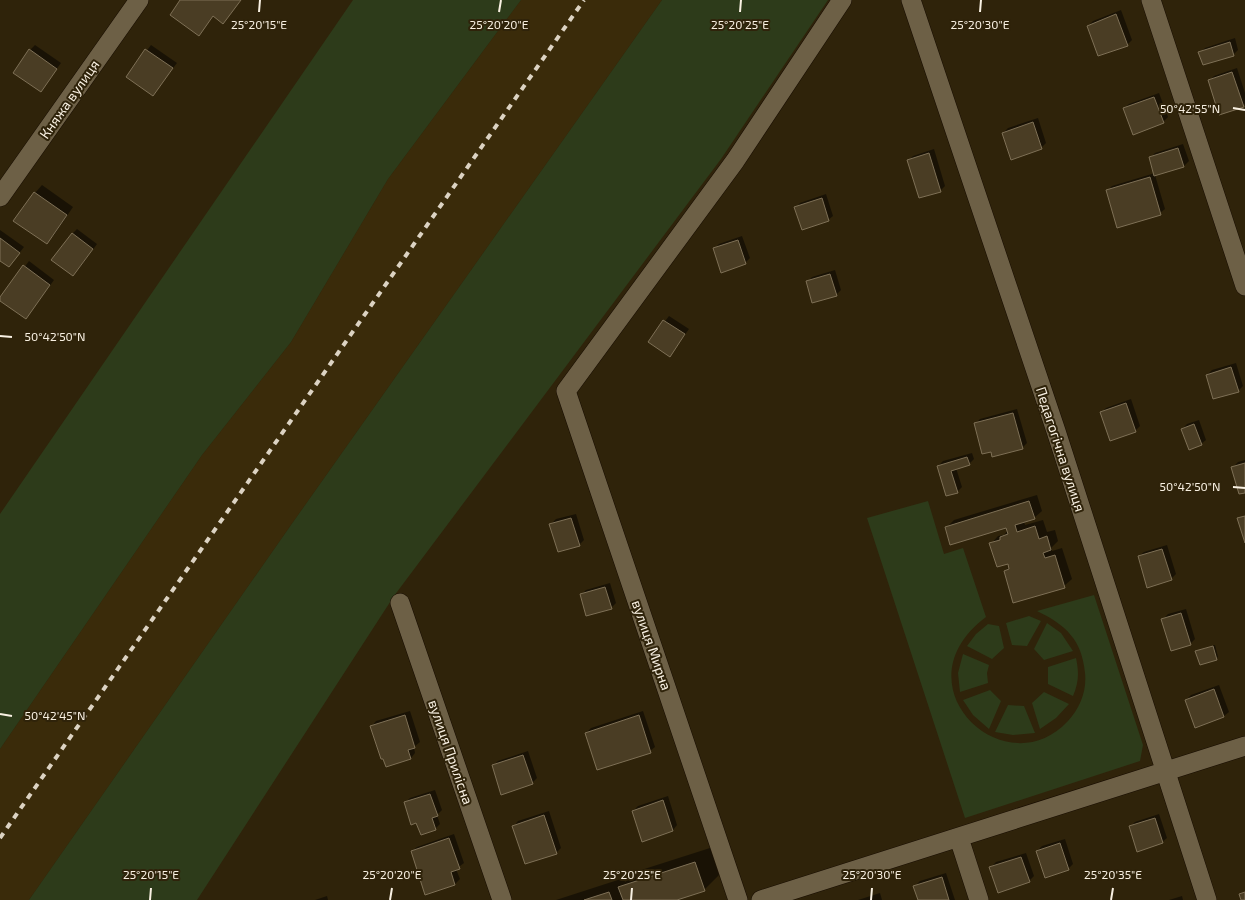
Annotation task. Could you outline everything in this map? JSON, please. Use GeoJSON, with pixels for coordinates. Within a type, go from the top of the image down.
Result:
{"type":"FeatureCollection","features":[{"type":"Feature","properties":{"kind":"street","name":"Княжа вулиця"},"geometry":{"type":"LineString","coordinates":[[0,197],[139,0]]}},
{"type":"Feature","properties":{"kind":"street","name":"вулиця Мирна"},"geometry":{"type":"LineString","coordinates":[[738,900],[566,390],[735,161],[842,0]]}},
{"type":"Feature","properties":{"kind":"street","name":"Педагогічна вулиця"},"geometry":{"type":"LineString","coordinates":[[911,0],[1058,439],[1207,900]]}},
{"type":"Feature","properties":{"kind":"street"},"geometry":{"type":"LineString","coordinates":[[1151,0],[1245,286]]}},
{"type":"Feature","properties":{"kind":"street","name":"вулиця Прилісна"},"geometry":{"type":"LineString","coordinates":[[400,603],[502,900]]}},
{"type":"Feature","properties":{"kind":"street"},"geometry":{"type":"LineString","coordinates":[[761,900],[1245,746]]}},
{"type":"Feature","properties":{"kind":"street"},"geometry":{"type":"LineString","coordinates":[[959,838],[979,900]]}},
{"type":"Feature","properties":{"kind":"shaded area"},"geometry":{"type":"Polygon","coordinates":[[[521,0],[662,0],[29,900],[0,900],[0,749],[202,455],[291,342],[388,179],[521,0]]]}},
{"type":"Feature","properties":{"kind":"green space"},"geometry":{"type":"Polygon","coordinates":[[[353,0],[521,0],[388,179],[291,342],[202,455],[0,749],[0,514],[353,0]]]}},
{"type":"Feature","properties":{"kind":"green space"},"geometry":{"type":"Polygon","coordinates":[[[662,0],[828,0],[721,159],[394,596],[197,900],[29,900],[291,525],[662,0]]]}},
{"type":"Feature","properties":{"kind":"green space"},"geometry":{"type":"Polygon","coordinates":[[[928,501],[944,554],[963,548],[986,617],[961,644],[952,672],[955,698],[969,720],[990,736],[1016,743],[1043,739],[1068,721],[1076,711],[1084,693],[1085,673],[1083,661],[1071,635],[1056,622],[1037,611],[1094,595],[1143,745],[1140,761],[965,818],[867,518],[928,501]]]}},
{"type":"Feature","properties":{"kind":"green space"},"geometry":{"type":"Polygon","coordinates":[[[1029,616],[1041,621],[1027,646],[1012,645],[1006,623],[1029,616]]]}},
{"type":"Feature","properties":{"kind":"green space"},"geometry":{"type":"Polygon","coordinates":[[[1047,623],[1061,633],[1073,651],[1044,660],[1034,649],[1047,623]]]}},
{"type":"Feature","properties":{"kind":"green space"},"geometry":{"type":"Polygon","coordinates":[[[988,624],[999,626],[1004,648],[992,659],[967,646],[976,634],[988,624]]]}},
{"type":"Feature","properties":{"kind":"green space"},"geometry":{"type":"Polygon","coordinates":[[[963,654],[989,665],[987,673],[988,683],[960,692],[958,673],[963,654]]]}},
{"type":"Feature","properties":{"kind":"green space"},"geometry":{"type":"Polygon","coordinates":[[[1076,658],[1078,677],[1073,696],[1048,684],[1048,667],[1076,658]]]}},
{"type":"Feature","properties":{"kind":"green space"},"geometry":{"type":"Polygon","coordinates":[[[990,690],[1001,701],[989,729],[973,715],[963,700],[990,690]]]}},
{"type":"Feature","properties":{"kind":"green space"},"geometry":{"type":"Polygon","coordinates":[[[1044,692],[1069,704],[1056,718],[1040,729],[1032,703],[1044,692]]]}},
{"type":"Feature","properties":{"kind":"green space"},"geometry":{"type":"Polygon","coordinates":[[[1008,705],[1024,706],[1035,733],[1013,735],[995,732],[1008,705]]]}},
{"type":"Feature","properties":{"kind":"building"},"geometry":{"type":"Polygon","coordinates":[[[180,0],[241,0],[223,24],[213,16],[199,36],[170,15],[180,0]]]}},
{"type":"Feature","properties":{"kind":"building"},"geometry":{"type":"Polygon","coordinates":[[[1116,14],[1128,46],[1098,56],[1087,26],[1116,14]]]}},
{"type":"Feature","properties":{"kind":"building"},"geometry":{"type":"Polygon","coordinates":[[[1230,42],[1234,56],[1203,65],[1198,52],[1230,42]]]}},
{"type":"Feature","properties":{"kind":"building"},"geometry":{"type":"Polygon","coordinates":[[[29,49],[57,69],[41,92],[13,73],[29,49]]]}},
{"type":"Feature","properties":{"kind":"building"},"geometry":{"type":"Polygon","coordinates":[[[145,49],[173,68],[153,96],[126,77],[145,49]]]}},
{"type":"Feature","properties":{"kind":"building"},"geometry":{"type":"Polygon","coordinates":[[[1232,72],[1244,107],[1219,115],[1208,80],[1232,72]]]}},
{"type":"Feature","properties":{"kind":"building"},"geometry":{"type":"Polygon","coordinates":[[[1154,97],[1164,123],[1133,135],[1123,108],[1154,97]]]}},
{"type":"Feature","properties":{"kind":"building"},"geometry":{"type":"Polygon","coordinates":[[[1033,122],[1042,149],[1011,160],[1002,133],[1033,122]]]}},
{"type":"Feature","properties":{"kind":"building"},"geometry":{"type":"Polygon","coordinates":[[[1178,148],[1184,167],[1154,176],[1149,157],[1178,148]]]}},
{"type":"Feature","properties":{"kind":"building"},"geometry":{"type":"Polygon","coordinates":[[[929,153],[941,192],[919,198],[907,160],[929,153]]]}},
{"type":"Feature","properties":{"kind":"building"},"geometry":{"type":"Polygon","coordinates":[[[1150,177],[1161,215],[1117,228],[1106,190],[1150,177]]]}},
{"type":"Feature","properties":{"kind":"building"},"geometry":{"type":"Polygon","coordinates":[[[34,192],[67,215],[47,244],[13,221],[34,192]]]}},
{"type":"Feature","properties":{"kind":"building"},"geometry":{"type":"Polygon","coordinates":[[[822,198],[829,221],[802,230],[794,207],[822,198]]]}},
{"type":"Feature","properties":{"kind":"building"},"geometry":{"type":"Polygon","coordinates":[[[72,233],[93,249],[73,276],[51,260],[72,233]]]}},
{"type":"Feature","properties":{"kind":"building"},"geometry":{"type":"Polygon","coordinates":[[[0,238],[20,253],[9,267],[0,261],[0,238]]]}},
{"type":"Feature","properties":{"kind":"building"},"geometry":{"type":"Polygon","coordinates":[[[738,240],[746,264],[721,273],[713,248],[738,240]]]}},
{"type":"Feature","properties":{"kind":"building"},"geometry":{"type":"Polygon","coordinates":[[[23,265],[50,285],[26,319],[0,301],[0,297],[23,265]]]}},
{"type":"Feature","properties":{"kind":"building"},"geometry":{"type":"Polygon","coordinates":[[[830,274],[837,296],[812,303],[806,281],[830,274]]]}},
{"type":"Feature","properties":{"kind":"building"},"geometry":{"type":"Polygon","coordinates":[[[663,320],[685,334],[670,357],[648,342],[663,320]]]}},
{"type":"Feature","properties":{"kind":"building"},"geometry":{"type":"Polygon","coordinates":[[[1231,367],[1239,392],[1213,399],[1206,375],[1231,367]]]}},
{"type":"Feature","properties":{"kind":"building"},"geometry":{"type":"Polygon","coordinates":[[[1126,403],[1136,432],[1110,441],[1100,412],[1126,403]]]}},
{"type":"Feature","properties":{"kind":"building"},"geometry":{"type":"Polygon","coordinates":[[[1013,413],[1023,449],[992,457],[991,452],[982,454],[974,423],[1013,413]]]}},
{"type":"Feature","properties":{"kind":"building"},"geometry":{"type":"Polygon","coordinates":[[[1194,424],[1202,445],[1189,450],[1181,429],[1194,424]]]}},
{"type":"Feature","properties":{"kind":"building"},"geometry":{"type":"Polygon","coordinates":[[[967,457],[970,465],[951,471],[958,493],[946,496],[937,466],[967,457]]]}},
{"type":"Feature","properties":{"kind":"building"},"geometry":{"type":"Polygon","coordinates":[[[1245,463],[1245,493],[1239,494],[1231,467],[1245,463]]]}},
{"type":"Feature","properties":{"kind":"building"},"geometry":{"type":"Polygon","coordinates":[[[1029,501],[1035,519],[1015,525],[1017,532],[1035,526],[1039,539],[1047,536],[1051,550],[1043,553],[1045,558],[1055,555],[1065,588],[1013,603],[1004,571],[1009,569],[1008,564],[997,567],[989,543],[1000,540],[1000,537],[1008,534],[1006,528],[950,545],[945,527],[1029,501]]]}},
{"type":"Feature","properties":{"kind":"building"},"geometry":{"type":"Polygon","coordinates":[[[1245,516],[1245,543],[1237,518],[1245,516]]]}},
{"type":"Feature","properties":{"kind":"building"},"geometry":{"type":"Polygon","coordinates":[[[571,518],[580,546],[558,552],[549,524],[571,518]]]}},
{"type":"Feature","properties":{"kind":"building"},"geometry":{"type":"Polygon","coordinates":[[[1162,549],[1172,580],[1147,588],[1138,556],[1162,549]]]}},
{"type":"Feature","properties":{"kind":"building"},"geometry":{"type":"Polygon","coordinates":[[[605,587],[612,609],[586,616],[580,594],[605,587]]]}},
{"type":"Feature","properties":{"kind":"building"},"geometry":{"type":"Polygon","coordinates":[[[1181,613],[1191,645],[1171,651],[1161,619],[1181,613]]]}},
{"type":"Feature","properties":{"kind":"building"},"geometry":{"type":"Polygon","coordinates":[[[1213,646],[1217,660],[1200,665],[1195,651],[1213,646]]]}},
{"type":"Feature","properties":{"kind":"building"},"geometry":{"type":"Polygon","coordinates":[[[1214,689],[1224,717],[1195,728],[1185,700],[1214,689]]]}},
{"type":"Feature","properties":{"kind":"building"},"geometry":{"type":"Polygon","coordinates":[[[405,715],[415,748],[408,750],[411,759],[386,767],[383,759],[381,759],[370,726],[405,715]]]}},
{"type":"Feature","properties":{"kind":"building"},"geometry":{"type":"Polygon","coordinates":[[[639,715],[651,753],[597,770],[585,733],[639,715]]]}},
{"type":"Feature","properties":{"kind":"building"},"geometry":{"type":"Polygon","coordinates":[[[523,755],[533,784],[501,795],[492,765],[523,755]]]}},
{"type":"Feature","properties":{"kind":"building"},"geometry":{"type":"Polygon","coordinates":[[[430,794],[438,816],[432,818],[436,830],[421,835],[416,823],[411,825],[404,802],[430,794]]]}},
{"type":"Feature","properties":{"kind":"building"},"geometry":{"type":"Polygon","coordinates":[[[663,800],[673,831],[642,842],[632,811],[663,800]]]}},
{"type":"Feature","properties":{"kind":"building"},"geometry":{"type":"Polygon","coordinates":[[[544,815],[557,854],[525,864],[512,826],[544,815]]]}},
{"type":"Feature","properties":{"kind":"building"},"geometry":{"type":"Polygon","coordinates":[[[1155,818],[1163,843],[1137,852],[1129,826],[1155,818]]]}},
{"type":"Feature","properties":{"kind":"building"},"geometry":{"type":"Polygon","coordinates":[[[449,838],[460,869],[451,872],[455,885],[425,895],[411,851],[449,838]]]}},
{"type":"Feature","properties":{"kind":"building"},"geometry":{"type":"Polygon","coordinates":[[[1060,843],[1069,870],[1045,878],[1036,851],[1060,843]]]}},
{"type":"Feature","properties":{"kind":"building"},"geometry":{"type":"Polygon","coordinates":[[[1021,857],[1030,882],[998,893],[989,867],[1021,857]]]}},
{"type":"Feature","properties":{"kind":"building"},"geometry":{"type":"Polygon","coordinates":[[[695,862],[705,891],[677,900],[623,900],[618,887],[695,862]]]}},
{"type":"Feature","properties":{"kind":"building"},"geometry":{"type":"Polygon","coordinates":[[[942,877],[949,900],[918,900],[913,886],[942,877]]]}},
{"type":"Feature","properties":{"kind":"building"},"geometry":{"type":"Polygon","coordinates":[[[609,892],[612,900],[584,900],[609,892]]]}},
{"type":"Feature","properties":{"kind":"building"},"geometry":{"type":"Polygon","coordinates":[[[1245,892],[1245,900],[1241,900],[1239,894],[1245,892]]]}},
{"type":"Feature","properties":{"kind":"railway"},"geometry":{"type":"LineString","coordinates":[[0,838],[584,0]]}}]}
